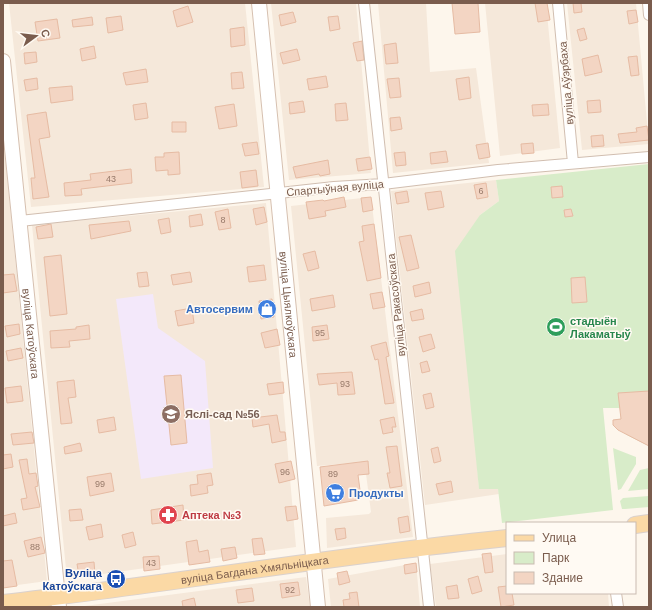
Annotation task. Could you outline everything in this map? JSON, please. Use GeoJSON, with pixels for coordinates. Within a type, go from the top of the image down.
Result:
{"type":"FeatureCollection","features":[{"type":"Feature","properties":{"kind":"main road"},"geometry":{"type":"LineString","coordinates":[[636,525],[649,524]]}},
{"type":"Feature","properties":{"kind":"main road","name":"вуліца Багдана Хмяльніцкага"},"geometry":{"type":"LineString","coordinates":[[3,603],[59,602],[422,547],[506,538]]}},
{"type":"Feature","properties":{"kind":"street","name":"вуліца Цыялкоўскага"},"geometry":{"type":"LineString","coordinates":[[259,3],[318,607]]}},
{"type":"Feature","properties":{"kind":"street","name":"вуліца Ракасоўскага"},"geometry":{"type":"LineString","coordinates":[[364,3],[429,607]]}},
{"type":"Feature","properties":{"kind":"street","name":"вуліца Аўэрбаха"},"geometry":{"type":"LineString","coordinates":[[558,3],[573,163]]}},
{"type":"Feature","properties":{"kind":"street"},"geometry":{"type":"LineString","coordinates":[[648,3],[649,14]]}},
{"type":"Feature","properties":{"kind":"street","name":"вуліца Катоўскага"},"geometry":{"type":"LineString","coordinates":[[3,61],[59,602]]}},
{"type":"Feature","properties":{"kind":"street","name":"Спартыўная вуліца"},"geometry":{"type":"LineString","coordinates":[[20,221],[334,187],[383,184],[573,163],[649,157]]}},
{"type":"Feature","properties":{"kind":"street"},"geometry":{"type":"LineString","coordinates":[[616,594],[618,607]]}},
{"type":"Feature","properties":{"kind":"shaded area"},"geometry":{"type":"Polygon","coordinates":[[[9,3],[245,3],[264,187],[31,207],[9,3]]]}},
{"type":"Feature","properties":{"kind":"shaded area"},"geometry":{"type":"Polygon","coordinates":[[[271,3],[356,3],[371,173],[289,180],[271,3]]]}},
{"type":"Feature","properties":{"kind":"shaded area"},"geometry":{"type":"Polygon","coordinates":[[[378,3],[426,3],[430,72],[476,68],[489,163],[393,173],[378,3]]]}},
{"type":"Feature","properties":{"kind":"shaded area"},"geometry":{"type":"Polygon","coordinates":[[[485,3],[546,3],[560,148],[500,156],[485,3]]]}},
{"type":"Feature","properties":{"kind":"shaded area"},"geometry":{"type":"Polygon","coordinates":[[[567,3],[636,3],[649,144],[582,150],[567,3]]]}},
{"type":"Feature","properties":{"kind":"shaded area"},"geometry":{"type":"Polygon","coordinates":[[[3,135],[47,581],[3,587],[3,135]]]}},
{"type":"Feature","properties":{"kind":"shaded area"},"geometry":{"type":"Polygon","coordinates":[[[496,180],[499,201],[480,215],[472,402],[479,489],[498,489],[499,494],[425,505],[391,191],[496,180]]]}},
{"type":"Feature","properties":{"kind":"shaded area"},"geometry":{"type":"Polygon","coordinates":[[[371,197],[413,537],[327,548],[326,518],[369,514],[371,512],[366,474],[369,473],[368,462],[317,466],[291,206],[371,197]]]}},
{"type":"Feature","properties":{"kind":"shaded area"},"geometry":{"type":"Polygon","coordinates":[[[266,203],[296,547],[67,579],[32,225],[266,203]]]}},
{"type":"Feature","properties":{"kind":"shaded area","name":"Яслі-сад №56"},"geometry":{"type":"Polygon","coordinates":[[[153,294],[158,328],[205,361],[213,468],[141,479],[116,299],[153,294]]]}},
{"type":"Feature","properties":{"kind":"shaded area"},"geometry":{"type":"Polygon","coordinates":[[[506,554],[506,594],[608,594],[609,607],[436,607],[430,564],[506,554]]]}},
{"type":"Feature","properties":{"kind":"shaded area"},"geometry":{"type":"Polygon","coordinates":[[[416,563],[420,607],[331,607],[328,579],[416,563]]]}},
{"type":"Feature","properties":{"kind":"shaded area"},"geometry":{"type":"Polygon","coordinates":[[[306,577],[310,607],[77,607],[306,577]]]}},
{"type":"Feature","properties":{"kind":"green space","name":"стадыён Лакаматыў"},"geometry":{"type":"Polygon","coordinates":[[[649,164],[649,446],[627,435],[613,425],[613,420],[621,419],[620,408],[603,408],[613,510],[502,523],[498,489],[479,489],[455,251],[480,215],[499,201],[496,180],[649,164]]]}},
{"type":"Feature","properties":{"kind":"green space"},"geometry":{"type":"Polygon","coordinates":[[[613,448],[636,457],[636,464],[621,489],[618,490],[613,448]]]}},
{"type":"Feature","properties":{"kind":"green space"},"geometry":{"type":"Polygon","coordinates":[[[649,468],[649,489],[628,491],[640,470],[649,468]]]}},
{"type":"Feature","properties":{"kind":"green space"},"geometry":{"type":"Polygon","coordinates":[[[649,496],[649,507],[622,509],[620,501],[623,498],[649,496]]]}},
{"type":"Feature","properties":{"kind":"building"},"geometry":{"type":"Polygon","coordinates":[[[452,3],[478,3],[480,32],[455,34],[452,3]]]}},
{"type":"Feature","properties":{"kind":"building"},"geometry":{"type":"Polygon","coordinates":[[[535,3],[547,3],[550,20],[538,22],[535,3]]]}},
{"type":"Feature","properties":{"kind":"building"},"geometry":{"type":"Polygon","coordinates":[[[573,3],[581,3],[582,12],[574,13],[573,3]]]}},
{"type":"Feature","properties":{"kind":"building"},"geometry":{"type":"Polygon","coordinates":[[[188,6],[193,22],[177,27],[173,11],[188,6]]]}},
{"type":"Feature","properties":{"kind":"building"},"geometry":{"type":"Polygon","coordinates":[[[636,10],[638,22],[629,24],[627,11],[636,10]]]}},
{"type":"Feature","properties":{"kind":"building"},"geometry":{"type":"Polygon","coordinates":[[[293,12],[296,22],[281,26],[279,15],[293,12]]]}},
{"type":"Feature","properties":{"kind":"building"},"geometry":{"type":"Polygon","coordinates":[[[121,16],[123,30],[108,33],[106,18],[121,16]]]}},
{"type":"Feature","properties":{"kind":"building"},"geometry":{"type":"Polygon","coordinates":[[[338,16],[340,29],[330,31],[328,17],[338,16]]]}},
{"type":"Feature","properties":{"kind":"building"},"geometry":{"type":"Polygon","coordinates":[[[92,17],[93,25],[73,27],[72,20],[92,17]]]}},
{"type":"Feature","properties":{"kind":"building"},"geometry":{"type":"Polygon","coordinates":[[[57,19],[60,38],[38,41],[35,22],[57,19]]]}},
{"type":"Feature","properties":{"kind":"building"},"geometry":{"type":"Polygon","coordinates":[[[244,27],[245,45],[231,47],[230,29],[244,27]]]}},
{"type":"Feature","properties":{"kind":"building"},"geometry":{"type":"Polygon","coordinates":[[[584,28],[587,39],[580,41],[577,30],[584,28]]]}},
{"type":"Feature","properties":{"kind":"building"},"geometry":{"type":"Polygon","coordinates":[[[362,41],[364,60],[357,61],[353,43],[362,41]]]}},
{"type":"Feature","properties":{"kind":"building"},"geometry":{"type":"Polygon","coordinates":[[[396,43],[398,63],[386,64],[384,45],[396,43]]]}},
{"type":"Feature","properties":{"kind":"building"},"geometry":{"type":"Polygon","coordinates":[[[94,46],[96,58],[82,61],[80,49],[94,46]]]}},
{"type":"Feature","properties":{"kind":"building"},"geometry":{"type":"Polygon","coordinates":[[[297,49],[300,60],[283,64],[280,53],[297,49]]]}},
{"type":"Feature","properties":{"kind":"building"},"geometry":{"type":"Polygon","coordinates":[[[36,52],[37,62],[25,64],[24,53],[36,52]]]}},
{"type":"Feature","properties":{"kind":"building"},"geometry":{"type":"Polygon","coordinates":[[[598,55],[602,72],[585,76],[582,59],[598,55]]]}},
{"type":"Feature","properties":{"kind":"building"},"geometry":{"type":"Polygon","coordinates":[[[637,56],[639,75],[631,76],[628,57],[637,56]]]}},
{"type":"Feature","properties":{"kind":"building"},"geometry":{"type":"Polygon","coordinates":[[[146,69],[148,82],[126,85],[123,73],[146,69]]]}},
{"type":"Feature","properties":{"kind":"building"},"geometry":{"type":"Polygon","coordinates":[[[242,72],[244,88],[232,89],[231,73],[242,72]]]}},
{"type":"Feature","properties":{"kind":"building"},"geometry":{"type":"Polygon","coordinates":[[[326,76],[328,87],[309,90],[307,79],[326,76]]]}},
{"type":"Feature","properties":{"kind":"building"},"geometry":{"type":"Polygon","coordinates":[[[469,77],[471,98],[459,100],[456,79],[469,77]]]}},
{"type":"Feature","properties":{"kind":"building"},"geometry":{"type":"Polygon","coordinates":[[[37,78],[38,89],[26,91],[24,80],[37,78]]]}},
{"type":"Feature","properties":{"kind":"building"},"geometry":{"type":"Polygon","coordinates":[[[399,78],[401,97],[390,98],[387,79],[399,78]]]}},
{"type":"Feature","properties":{"kind":"building"},"geometry":{"type":"Polygon","coordinates":[[[72,86],[73,100],[51,103],[49,88],[72,86]]]}},
{"type":"Feature","properties":{"kind":"building"},"geometry":{"type":"Polygon","coordinates":[[[600,100],[601,112],[588,113],[587,101],[600,100]]]}},
{"type":"Feature","properties":{"kind":"building"},"geometry":{"type":"Polygon","coordinates":[[[303,101],[305,112],[290,114],[289,103],[303,101]]]}},
{"type":"Feature","properties":{"kind":"building"},"geometry":{"type":"Polygon","coordinates":[[[146,103],[148,118],[135,120],[133,105],[146,103]]]}},
{"type":"Feature","properties":{"kind":"building"},"geometry":{"type":"Polygon","coordinates":[[[346,103],[348,120],[336,121],[335,104],[346,103]]]}},
{"type":"Feature","properties":{"kind":"building"},"geometry":{"type":"Polygon","coordinates":[[[234,104],[237,126],[219,129],[215,107],[234,104]]]}},
{"type":"Feature","properties":{"kind":"building"},"geometry":{"type":"Polygon","coordinates":[[[548,104],[549,115],[533,116],[532,105],[548,104]]]}},
{"type":"Feature","properties":{"kind":"building"},"geometry":{"type":"Polygon","coordinates":[[[46,112],[50,137],[39,139],[49,197],[33,199],[31,178],[35,178],[27,115],[46,112]]]}},
{"type":"Feature","properties":{"kind":"building"},"geometry":{"type":"Polygon","coordinates":[[[400,117],[402,129],[391,131],[390,118],[400,117]]]}},
{"type":"Feature","properties":{"kind":"building"},"geometry":{"type":"Polygon","coordinates":[[[172,122],[186,122],[186,132],[172,132],[172,122]]]}},
{"type":"Feature","properties":{"kind":"building"},"geometry":{"type":"Polygon","coordinates":[[[647,126],[649,140],[620,143],[618,134],[637,132],[636,128],[647,126]]]}},
{"type":"Feature","properties":{"kind":"building"},"geometry":{"type":"Polygon","coordinates":[[[603,135],[604,146],[592,147],[591,136],[603,135]]]}},
{"type":"Feature","properties":{"kind":"building"},"geometry":{"type":"Polygon","coordinates":[[[257,142],[259,154],[245,156],[242,144],[257,142]]]}},
{"type":"Feature","properties":{"kind":"building"},"geometry":{"type":"Polygon","coordinates":[[[488,143],[490,157],[479,159],[476,145],[488,143]]]}},
{"type":"Feature","properties":{"kind":"building"},"geometry":{"type":"Polygon","coordinates":[[[533,143],[534,153],[522,154],[521,144],[533,143]]]}},
{"type":"Feature","properties":{"kind":"building"},"geometry":{"type":"Polygon","coordinates":[[[446,151],[448,162],[431,164],[430,153],[446,151]]]}},
{"type":"Feature","properties":{"kind":"building"},"geometry":{"type":"Polygon","coordinates":[[[179,152],[180,174],[168,175],[168,170],[156,171],[155,157],[164,157],[164,153],[179,152]]]}},
{"type":"Feature","properties":{"kind":"building"},"geometry":{"type":"Polygon","coordinates":[[[405,152],[406,165],[396,166],[394,153],[405,152]]]}},
{"type":"Feature","properties":{"kind":"building"},"geometry":{"type":"Polygon","coordinates":[[[370,157],[372,169],[358,171],[356,159],[370,157]]]}},
{"type":"Feature","properties":{"kind":"building"},"geometry":{"type":"Polygon","coordinates":[[[328,160],[330,174],[320,176],[319,174],[296,178],[293,167],[328,160]]]}},
{"type":"Feature","properties":{"kind":"building"},"geometry":{"type":"Polygon","coordinates":[[[131,169],[132,183],[81,189],[82,195],[65,196],[64,183],[91,180],[90,174],[131,169]]]}},
{"type":"Feature","properties":{"kind":"building"},"geometry":{"type":"Polygon","coordinates":[[[256,170],[258,186],[242,188],[240,172],[256,170]]]}},
{"type":"Feature","properties":{"kind":"building"},"geometry":{"type":"Polygon","coordinates":[[[486,183],[488,197],[477,199],[474,185],[486,183]]]}},
{"type":"Feature","properties":{"kind":"building"},"geometry":{"type":"Polygon","coordinates":[[[562,186],[563,197],[552,198],[551,187],[562,186]]]}},
{"type":"Feature","properties":{"kind":"building"},"geometry":{"type":"Polygon","coordinates":[[[407,191],[409,202],[397,204],[395,193],[407,191]]]}},
{"type":"Feature","properties":{"kind":"building"},"geometry":{"type":"Polygon","coordinates":[[[441,191],[444,207],[428,210],[425,193],[441,191]]]}},
{"type":"Feature","properties":{"kind":"building"},"geometry":{"type":"Polygon","coordinates":[[[344,197],[346,207],[325,211],[326,216],[309,219],[306,202],[324,201],[344,197]]]}},
{"type":"Feature","properties":{"kind":"building"},"geometry":{"type":"Polygon","coordinates":[[[371,197],[373,210],[363,212],[361,198],[371,197]]]}},
{"type":"Feature","properties":{"kind":"building"},"geometry":{"type":"Polygon","coordinates":[[[264,207],[267,222],[256,225],[253,209],[264,207]]]}},
{"type":"Feature","properties":{"kind":"building"},"geometry":{"type":"Polygon","coordinates":[[[228,209],[231,228],[219,230],[215,212],[228,209]]]}},
{"type":"Feature","properties":{"kind":"building"},"geometry":{"type":"Polygon","coordinates":[[[571,209],[573,216],[565,217],[564,210],[571,209]]]}},
{"type":"Feature","properties":{"kind":"building"},"geometry":{"type":"Polygon","coordinates":[[[201,214],[203,225],[190,227],[189,216],[201,214]]]}},
{"type":"Feature","properties":{"kind":"building"},"geometry":{"type":"Polygon","coordinates":[[[169,218],[171,232],[161,234],[158,220],[169,218]]]}},
{"type":"Feature","properties":{"kind":"building"},"geometry":{"type":"Polygon","coordinates":[[[129,221],[131,231],[91,239],[89,225],[129,221]]]}},
{"type":"Feature","properties":{"kind":"building"},"geometry":{"type":"Polygon","coordinates":[[[51,224],[53,237],[38,239],[36,227],[51,224]]]}},
{"type":"Feature","properties":{"kind":"building"},"geometry":{"type":"Polygon","coordinates":[[[374,224],[381,278],[367,281],[359,242],[364,241],[362,226],[374,224]]]}},
{"type":"Feature","properties":{"kind":"building"},"geometry":{"type":"Polygon","coordinates":[[[411,235],[419,268],[407,271],[399,237],[411,235]]]}},
{"type":"Feature","properties":{"kind":"building"},"geometry":{"type":"Polygon","coordinates":[[[315,251],[319,268],[308,271],[303,254],[315,251]]]}},
{"type":"Feature","properties":{"kind":"building"},"geometry":{"type":"Polygon","coordinates":[[[61,255],[67,314],[50,316],[44,257],[61,255]]]}},
{"type":"Feature","properties":{"kind":"building"},"geometry":{"type":"Polygon","coordinates":[[[264,265],[266,280],[249,282],[247,267],[264,265]]]}},
{"type":"Feature","properties":{"kind":"building"},"geometry":{"type":"Polygon","coordinates":[[[147,272],[149,286],[139,287],[137,273],[147,272]]]}},
{"type":"Feature","properties":{"kind":"building"},"geometry":{"type":"Polygon","coordinates":[[[190,272],[192,282],[173,285],[171,275],[190,272]]]}},
{"type":"Feature","properties":{"kind":"building"},"geometry":{"type":"Polygon","coordinates":[[[14,274],[17,291],[3,293],[3,275],[14,274]]]}},
{"type":"Feature","properties":{"kind":"building"},"geometry":{"type":"Polygon","coordinates":[[[585,277],[587,302],[572,303],[571,278],[585,277]]]}},
{"type":"Feature","properties":{"kind":"building"},"geometry":{"type":"Polygon","coordinates":[[[429,282],[431,293],[415,297],[413,286],[429,282]]]}},
{"type":"Feature","properties":{"kind":"building"},"geometry":{"type":"Polygon","coordinates":[[[382,292],[385,307],[373,309],[370,294],[382,292]]]}},
{"type":"Feature","properties":{"kind":"building"},"geometry":{"type":"Polygon","coordinates":[[[333,295],[335,307],[312,311],[310,299],[333,295]]]}},
{"type":"Feature","properties":{"kind":"building","name":"Автосервим"},"geometry":{"type":"Polygon","coordinates":[[[272,299],[274,317],[261,319],[259,301],[272,299]]]}},
{"type":"Feature","properties":{"kind":"building"},"geometry":{"type":"Polygon","coordinates":[[[192,308],[194,323],[178,326],[175,311],[192,308]]]}},
{"type":"Feature","properties":{"kind":"building"},"geometry":{"type":"Polygon","coordinates":[[[422,309],[424,319],[412,321],[410,312],[422,309]]]}},
{"type":"Feature","properties":{"kind":"building"},"geometry":{"type":"Polygon","coordinates":[[[19,324],[20,334],[7,337],[5,326],[19,324]]]}},
{"type":"Feature","properties":{"kind":"building"},"geometry":{"type":"Polygon","coordinates":[[[89,325],[90,339],[69,341],[70,347],[51,348],[50,331],[76,329],[76,327],[89,325]]]}},
{"type":"Feature","properties":{"kind":"building"},"geometry":{"type":"Polygon","coordinates":[[[327,325],[329,339],[313,341],[312,327],[327,325]]]}},
{"type":"Feature","properties":{"kind":"building"},"geometry":{"type":"Polygon","coordinates":[[[277,329],[280,345],[265,348],[261,333],[277,329]]]}},
{"type":"Feature","properties":{"kind":"building"},"geometry":{"type":"Polygon","coordinates":[[[431,334],[435,348],[423,352],[419,337],[431,334]]]}},
{"type":"Feature","properties":{"kind":"building"},"geometry":{"type":"Polygon","coordinates":[[[386,342],[389,356],[386,357],[394,403],[385,404],[378,359],[375,360],[371,346],[386,342]]]}},
{"type":"Feature","properties":{"kind":"building"},"geometry":{"type":"Polygon","coordinates":[[[21,348],[23,358],[8,361],[6,351],[21,348]]]}},
{"type":"Feature","properties":{"kind":"building"},"geometry":{"type":"Polygon","coordinates":[[[427,361],[430,371],[422,373],[420,363],[427,361]]]}},
{"type":"Feature","properties":{"kind":"building"},"geometry":{"type":"Polygon","coordinates":[[[352,372],[355,394],[338,395],[337,383],[319,385],[317,374],[352,372]]]}},
{"type":"Feature","properties":{"kind":"building"},"geometry":{"type":"Polygon","coordinates":[[[181,375],[187,443],[171,445],[164,376],[181,375]]]}},
{"type":"Feature","properties":{"kind":"building"},"geometry":{"type":"Polygon","coordinates":[[[74,380],[76,397],[68,398],[72,423],[61,424],[57,382],[74,380]]]}},
{"type":"Feature","properties":{"kind":"building"},"geometry":{"type":"Polygon","coordinates":[[[283,382],[284,393],[269,395],[267,384],[283,382]]]}},
{"type":"Feature","properties":{"kind":"building"},"geometry":{"type":"Polygon","coordinates":[[[21,386],[23,401],[7,403],[5,388],[21,386]]]}},
{"type":"Feature","properties":{"kind":"building"},"geometry":{"type":"Polygon","coordinates":[[[649,391],[649,446],[618,430],[613,425],[613,420],[621,419],[618,393],[649,391]]]}},
{"type":"Feature","properties":{"kind":"building"},"geometry":{"type":"Polygon","coordinates":[[[431,393],[434,407],[426,409],[423,395],[431,393]]]}},
{"type":"Feature","properties":{"kind":"building"},"geometry":{"type":"Polygon","coordinates":[[[277,415],[280,432],[285,432],[286,440],[272,443],[269,424],[253,427],[252,418],[277,415]]]}},
{"type":"Feature","properties":{"kind":"building"},"geometry":{"type":"Polygon","coordinates":[[[114,417],[116,430],[99,433],[97,420],[114,417]]]}},
{"type":"Feature","properties":{"kind":"building"},"geometry":{"type":"Polygon","coordinates":[[[394,417],[396,427],[392,427],[393,432],[383,434],[380,420],[394,417]]]}},
{"type":"Feature","properties":{"kind":"building"},"geometry":{"type":"Polygon","coordinates":[[[32,432],[34,443],[13,445],[11,434],[32,432]]]}},
{"type":"Feature","properties":{"kind":"building"},"geometry":{"type":"Polygon","coordinates":[[[80,443],[82,451],[65,454],[64,447],[80,443]]]}},
{"type":"Feature","properties":{"kind":"building"},"geometry":{"type":"Polygon","coordinates":[[[397,446],[402,486],[390,488],[387,473],[390,473],[386,447],[397,446]]]}},
{"type":"Feature","properties":{"kind":"building"},"geometry":{"type":"Polygon","coordinates":[[[438,447],[441,461],[434,463],[431,449],[438,447]]]}},
{"type":"Feature","properties":{"kind":"building"},"geometry":{"type":"Polygon","coordinates":[[[11,454],[13,467],[3,469],[3,455],[11,454]]]}},
{"type":"Feature","properties":{"kind":"building"},"geometry":{"type":"Polygon","coordinates":[[[27,459],[29,474],[36,473],[38,486],[35,487],[40,507],[23,510],[21,499],[27,498],[19,460],[27,459]]]}},
{"type":"Feature","properties":{"kind":"building"},"geometry":{"type":"Polygon","coordinates":[[[291,461],[295,479],[279,483],[275,464],[291,461]]]}},
{"type":"Feature","properties":{"kind":"building"},"geometry":{"type":"Polygon","coordinates":[[[368,461],[369,474],[358,475],[360,490],[357,491],[358,500],[324,506],[320,467],[368,461]]]}},
{"type":"Feature","properties":{"kind":"building"},"geometry":{"type":"Polygon","coordinates":[[[111,473],[114,491],[90,496],[87,477],[111,473]]]}},
{"type":"Feature","properties":{"kind":"building"},"geometry":{"type":"Polygon","coordinates":[[[211,473],[213,485],[207,486],[208,493],[191,496],[190,485],[198,484],[197,475],[211,473]]]}},
{"type":"Feature","properties":{"kind":"building"},"geometry":{"type":"Polygon","coordinates":[[[451,481],[453,492],[439,495],[436,484],[451,481]]]}},
{"type":"Feature","properties":{"kind":"building","name":"Аптека №3"},"geometry":{"type":"Polygon","coordinates":[[[183,505],[184,520],[152,524],[151,510],[183,505]]]}},
{"type":"Feature","properties":{"kind":"building"},"geometry":{"type":"Polygon","coordinates":[[[296,506],[298,519],[287,521],[285,507],[296,506]]]}},
{"type":"Feature","properties":{"kind":"building"},"geometry":{"type":"Polygon","coordinates":[[[81,509],[83,520],[70,521],[69,510],[81,509]]]}},
{"type":"Feature","properties":{"kind":"building"},"geometry":{"type":"Polygon","coordinates":[[[15,513],[17,523],[3,526],[3,516],[15,513]]]}},
{"type":"Feature","properties":{"kind":"building"},"geometry":{"type":"Polygon","coordinates":[[[408,516],[410,531],[400,533],[398,518],[408,516]]]}},
{"type":"Feature","properties":{"kind":"building"},"geometry":{"type":"Polygon","coordinates":[[[101,524],[103,537],[89,540],[86,527],[101,524]]]}},
{"type":"Feature","properties":{"kind":"building"},"geometry":{"type":"Polygon","coordinates":[[[345,528],[346,538],[337,540],[335,529],[345,528]]]}},
{"type":"Feature","properties":{"kind":"building"},"geometry":{"type":"Polygon","coordinates":[[[133,532],[136,545],[125,548],[122,535],[133,532]]]}},
{"type":"Feature","properties":{"kind":"building"},"geometry":{"type":"Polygon","coordinates":[[[41,537],[45,553],[28,557],[24,541],[41,537]]]}},
{"type":"Feature","properties":{"kind":"building"},"geometry":{"type":"Polygon","coordinates":[[[262,538],[265,554],[254,555],[252,539],[262,538]]]}},
{"type":"Feature","properties":{"kind":"building"},"geometry":{"type":"Polygon","coordinates":[[[197,540],[199,552],[208,550],[210,562],[189,565],[186,542],[197,540]]]}},
{"type":"Feature","properties":{"kind":"building"},"geometry":{"type":"Polygon","coordinates":[[[235,547],[237,558],[223,561],[221,549],[235,547]]]}},
{"type":"Feature","properties":{"kind":"building"},"geometry":{"type":"Polygon","coordinates":[[[491,553],[493,572],[485,573],[482,554],[491,553]]]}},
{"type":"Feature","properties":{"kind":"building"},"geometry":{"type":"Polygon","coordinates":[[[159,556],[160,569],[144,571],[143,557],[159,556]]]}},
{"type":"Feature","properties":{"kind":"building"},"geometry":{"type":"Polygon","coordinates":[[[12,560],[17,586],[3,588],[3,561],[12,560]]]}},
{"type":"Feature","properties":{"kind":"building"},"geometry":{"type":"Polygon","coordinates":[[[94,562],[95,574],[79,576],[77,564],[94,562]]]}},
{"type":"Feature","properties":{"kind":"building"},"geometry":{"type":"Polygon","coordinates":[[[416,563],[417,572],[405,574],[404,565],[416,563]]]}},
{"type":"Feature","properties":{"kind":"building"},"geometry":{"type":"Polygon","coordinates":[[[347,571],[350,582],[339,585],[337,573],[347,571]]]}},
{"type":"Feature","properties":{"kind":"building"},"geometry":{"type":"Polygon","coordinates":[[[478,576],[482,591],[472,594],[468,579],[478,576]]]}},
{"type":"Feature","properties":{"kind":"building"},"geometry":{"type":"Polygon","coordinates":[[[298,582],[300,595],[282,598],[280,584],[298,582]]]}},
{"type":"Feature","properties":{"kind":"building"},"geometry":{"type":"Polygon","coordinates":[[[457,585],[459,598],[448,599],[446,587],[457,585]]]}},
{"type":"Feature","properties":{"kind":"building"},"geometry":{"type":"Polygon","coordinates":[[[506,586],[506,594],[512,594],[514,605],[501,607],[498,587],[506,586]]]}},
{"type":"Feature","properties":{"kind":"building"},"geometry":{"type":"Polygon","coordinates":[[[252,588],[254,601],[238,603],[236,590],[252,588]]]}},
{"type":"Feature","properties":{"kind":"building"},"geometry":{"type":"Polygon","coordinates":[[[357,592],[359,607],[344,607],[343,600],[350,599],[349,593],[357,592]]]}},
{"type":"Feature","properties":{"kind":"building"},"geometry":{"type":"Polygon","coordinates":[[[194,598],[196,607],[183,607],[182,601],[194,598]]]}},
{"type":"Feature","properties":{"kind":"place","name":"Автосервим"},"geometry":{"type":"Point","coordinates":[267,309]}},
{"type":"Feature","properties":{"kind":"place","name":"стадыён Лакаматыў"},"geometry":{"type":"Point","coordinates":[556,327]}},
{"type":"Feature","properties":{"kind":"place","name":"Яслі-сад №56"},"geometry":{"type":"Point","coordinates":[171,414]}},
{"type":"Feature","properties":{"kind":"place","name":"Продукты"},"geometry":{"type":"Point","coordinates":[335,493]}},
{"type":"Feature","properties":{"kind":"place","name":"Аптека №3"},"geometry":{"type":"Point","coordinates":[168,515]}},
{"type":"Feature","properties":{"kind":"place","name":"Вуліца Катоўскага"},"geometry":{"type":"Point","coordinates":[116,579]}}]}
